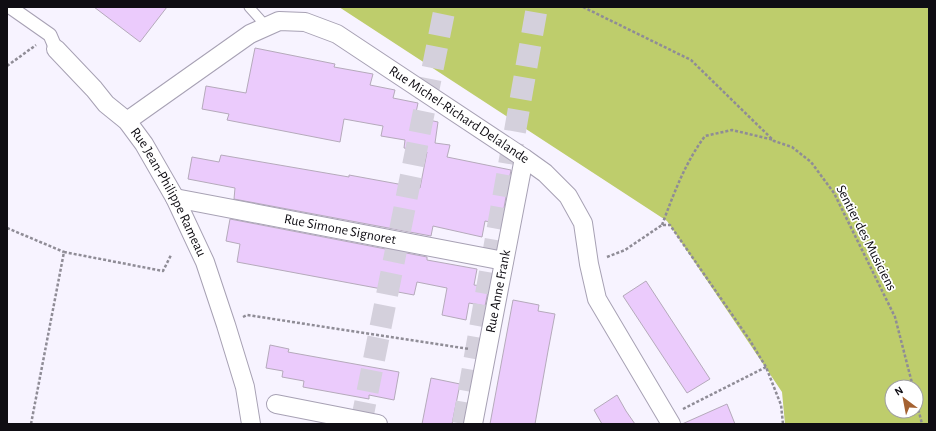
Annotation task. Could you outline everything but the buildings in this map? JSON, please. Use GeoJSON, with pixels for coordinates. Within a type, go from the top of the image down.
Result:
{"type":"FeatureCollection","features":[{"type":"Feature","properties":{"kind":"street","name":"Rue Jean-Philippe Rameau"},"geometry":{"type":"LineString","coordinates":[[10,7],[53,42],[106,104],[127,121],[144,144],[175,198],[205,262],[245,387],[251,424]]}},
{"type":"Feature","properties":{"kind":"street","name":"Rue Michel-Richard Delalande"},"geometry":{"type":"LineString","coordinates":[[127,121],[250,34],[279,21],[305,22],[337,34],[524,158],[544,173],[568,196],[583,223],[589,264],[597,299],[668,420]]}},
{"type":"Feature","properties":{"kind":"street","name":"Rue Anne Frank"},"geometry":{"type":"LineString","coordinates":[[473,424],[524,158]]}},
{"type":"Feature","properties":{"kind":"street","name":"Rue Simone Signoret"},"geometry":{"type":"LineString","coordinates":[[175,198],[504,261]]}},
{"type":"Feature","properties":{"kind":"street"},"geometry":{"type":"LineString","coordinates":[[276,404],[378,424]]}},
{"type":"Feature","properties":{"kind":"lane"},"geometry":{"type":"LineString","coordinates":[[248,7],[267,27]]}},
{"type":"Feature","properties":{"kind":"path","name":"Sentier des Musiciens"},"geometry":{"type":"LineString","coordinates":[[583,7],[691,60],[774,140],[792,147],[811,162],[834,193],[895,317],[911,379]]}},
{"type":"Feature","properties":{"kind":"path"},"geometry":{"type":"LineString","coordinates":[[7,66],[53,42]]}},
{"type":"Feature","properties":{"kind":"path"},"geometry":{"type":"LineString","coordinates":[[589,264],[625,250],[662,224],[679,180],[705,136],[732,130],[774,140]]}},
{"type":"Feature","properties":{"kind":"path"},"geometry":{"type":"LineString","coordinates":[[662,224],[670,225],[749,339],[766,367],[781,405],[783,424]]}},
{"type":"Feature","properties":{"kind":"path"},"geometry":{"type":"LineString","coordinates":[[7,228],[64,252],[163,271],[171,255]]}},
{"type":"Feature","properties":{"kind":"path"},"geometry":{"type":"LineString","coordinates":[[31,424],[64,252]]}},
{"type":"Feature","properties":{"kind":"path"},"geometry":{"type":"LineString","coordinates":[[226,325],[247,315],[454,347]]}},
{"type":"Feature","properties":{"kind":"path"},"geometry":{"type":"LineString","coordinates":[[668,420],[766,367]]}},
{"type":"Feature","properties":{"kind":"green space"},"geometry":{"type":"Polygon","coordinates":[[[339,7],[929,7],[929,424],[785,424],[782,392],[667,221],[339,7]]]}},
{"type":"Feature","properties":{"kind":"tunnel"},"geometry":{"type":"LineString","coordinates":[[361,424],[445,7]]}},
{"type":"Feature","properties":{"kind":"tunnel"},"geometry":{"type":"LineString","coordinates":[[463,424],[537,7]]}}]}
